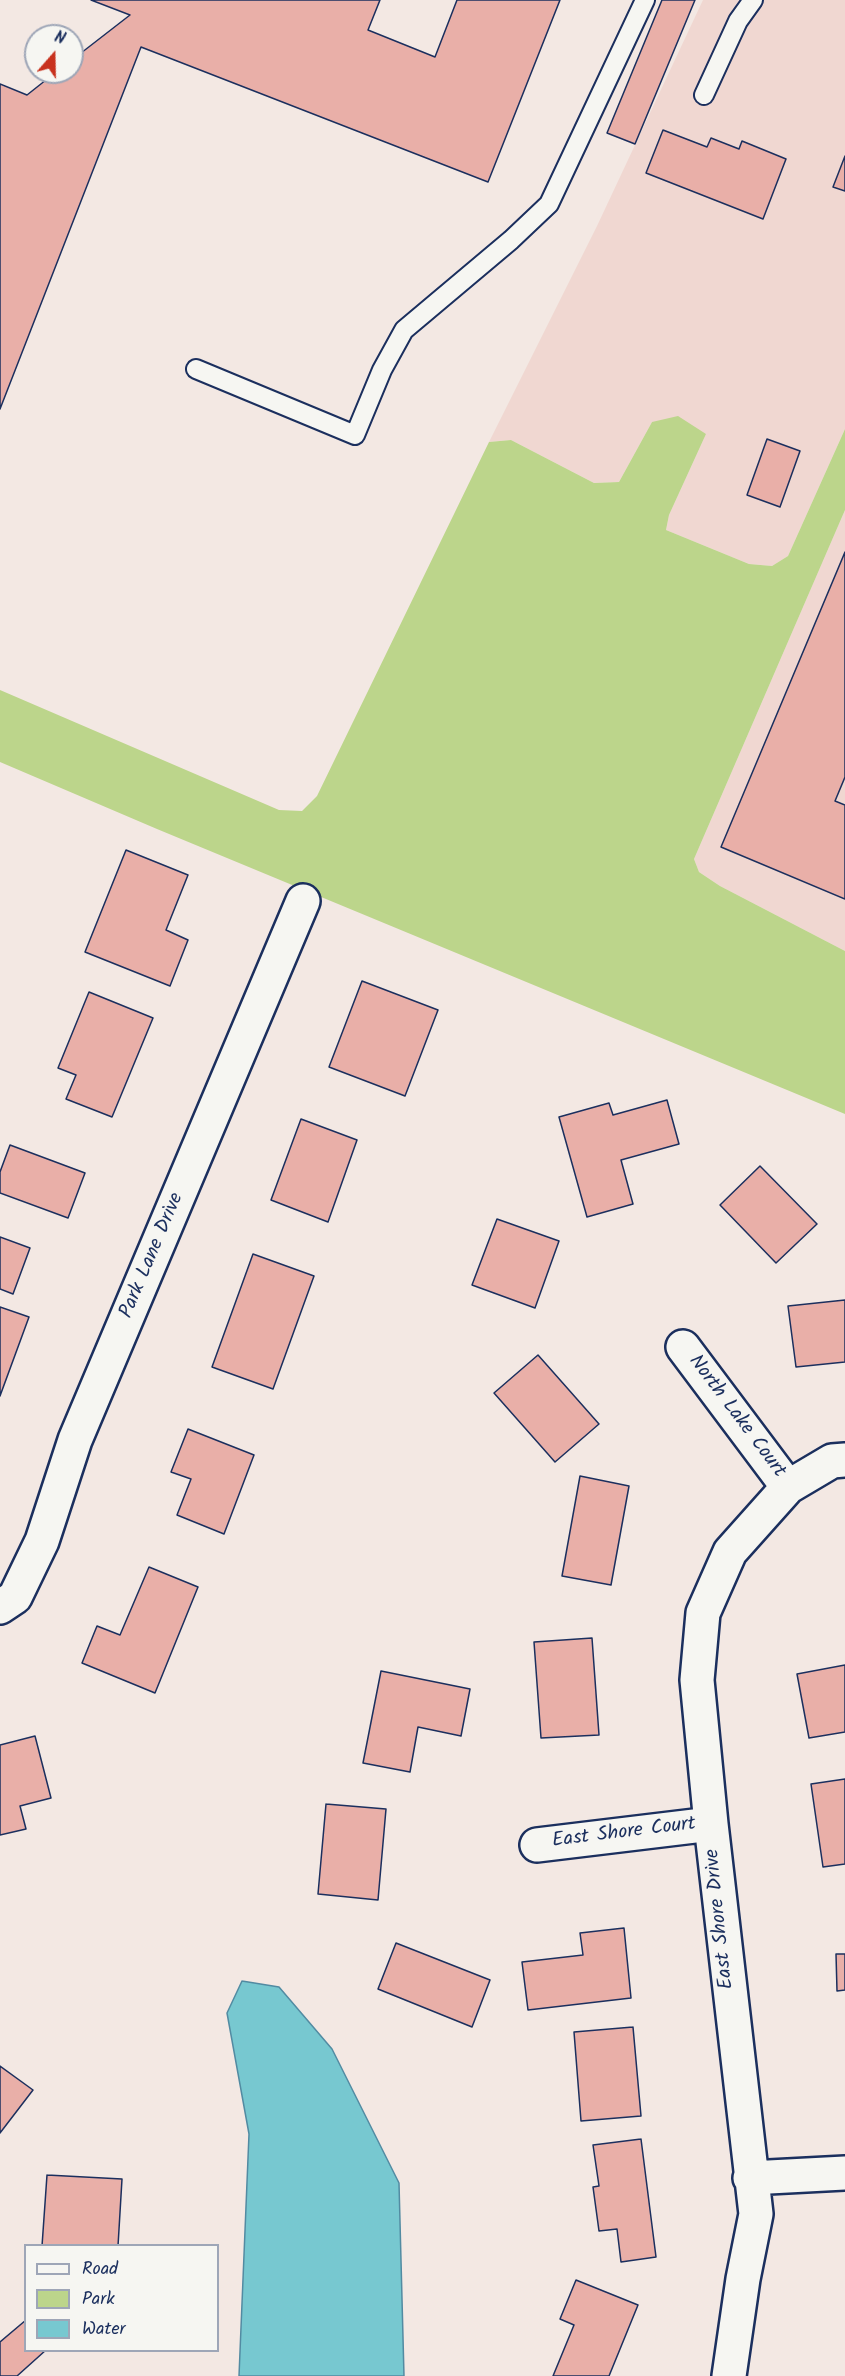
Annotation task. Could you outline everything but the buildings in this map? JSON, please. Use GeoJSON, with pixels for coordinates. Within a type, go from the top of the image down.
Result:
{"type":"FeatureCollection","features":[{"type":"Feature","properties":{"kind":"street","name":"Park Lane Drive"},"geometry":{"type":"LineString","coordinates":[[0,1607],[15,1596],[42,1541],[75,1440],[303,901]]}},
{"type":"Feature","properties":{"kind":"street","name":"North Lake Court"},"geometry":{"type":"LineString","coordinates":[[683,1347],[788,1487]]}},
{"type":"Feature","properties":{"kind":"street","name":"East Shore Drive"},"geometry":{"type":"LineString","coordinates":[[729,2376],[742,2279],[756,2214],[750,2178],[697,1680],[703,1613],[730,1552],[788,1487],[832,1461],[845,1460]]}},
{"type":"Feature","properties":{"kind":"street","name":"East Shore Court"},"geometry":{"type":"LineString","coordinates":[[537,1845],[711,1824]]}},
{"type":"Feature","properties":{"kind":"street"},"geometry":{"type":"LineString","coordinates":[[750,2178],[845,2173]]}},
{"type":"Feature","properties":{"kind":"lane"},"geometry":{"type":"LineString","coordinates":[[196,369],[355,435],[382,370],[404,330],[511,240],[549,204],[645,0]]}},
{"type":"Feature","properties":{"kind":"lane"},"geometry":{"type":"LineString","coordinates":[[704,95],[738,21],[753,0]]}},
{"type":"Feature","properties":{"kind":"shaded area"},"geometry":{"type":"Polygon","coordinates":[[[703,0],[845,0],[845,429],[788,556],[772,566],[749,564],[666,530],[669,515],[706,434],[652,422],[619,482],[594,483],[511,440],[489,442],[597,226],[703,0]]]}},
{"type":"Feature","properties":{"kind":"shaded area"},"geometry":{"type":"Polygon","coordinates":[[[845,510],[845,951],[720,886],[699,872],[694,859],[845,510]]]}},
{"type":"Feature","properties":{"kind":"green space"},"geometry":{"type":"Polygon","coordinates":[[[678,416],[706,434],[669,515],[666,530],[749,564],[772,566],[788,556],[845,429],[845,510],[694,859],[699,872],[720,886],[845,951],[845,1114],[0,762],[0,690],[279,810],[302,811],[317,796],[489,442],[511,440],[594,483],[619,482],[652,422],[678,416]]]}},
{"type":"Feature","properties":{"kind":"water"},"geometry":{"type":"Polygon","coordinates":[[[242,1981],[279,1987],[332,2049],[399,2183],[404,2376],[239,2376],[249,2134],[227,2013],[242,1981]]]}}]}
